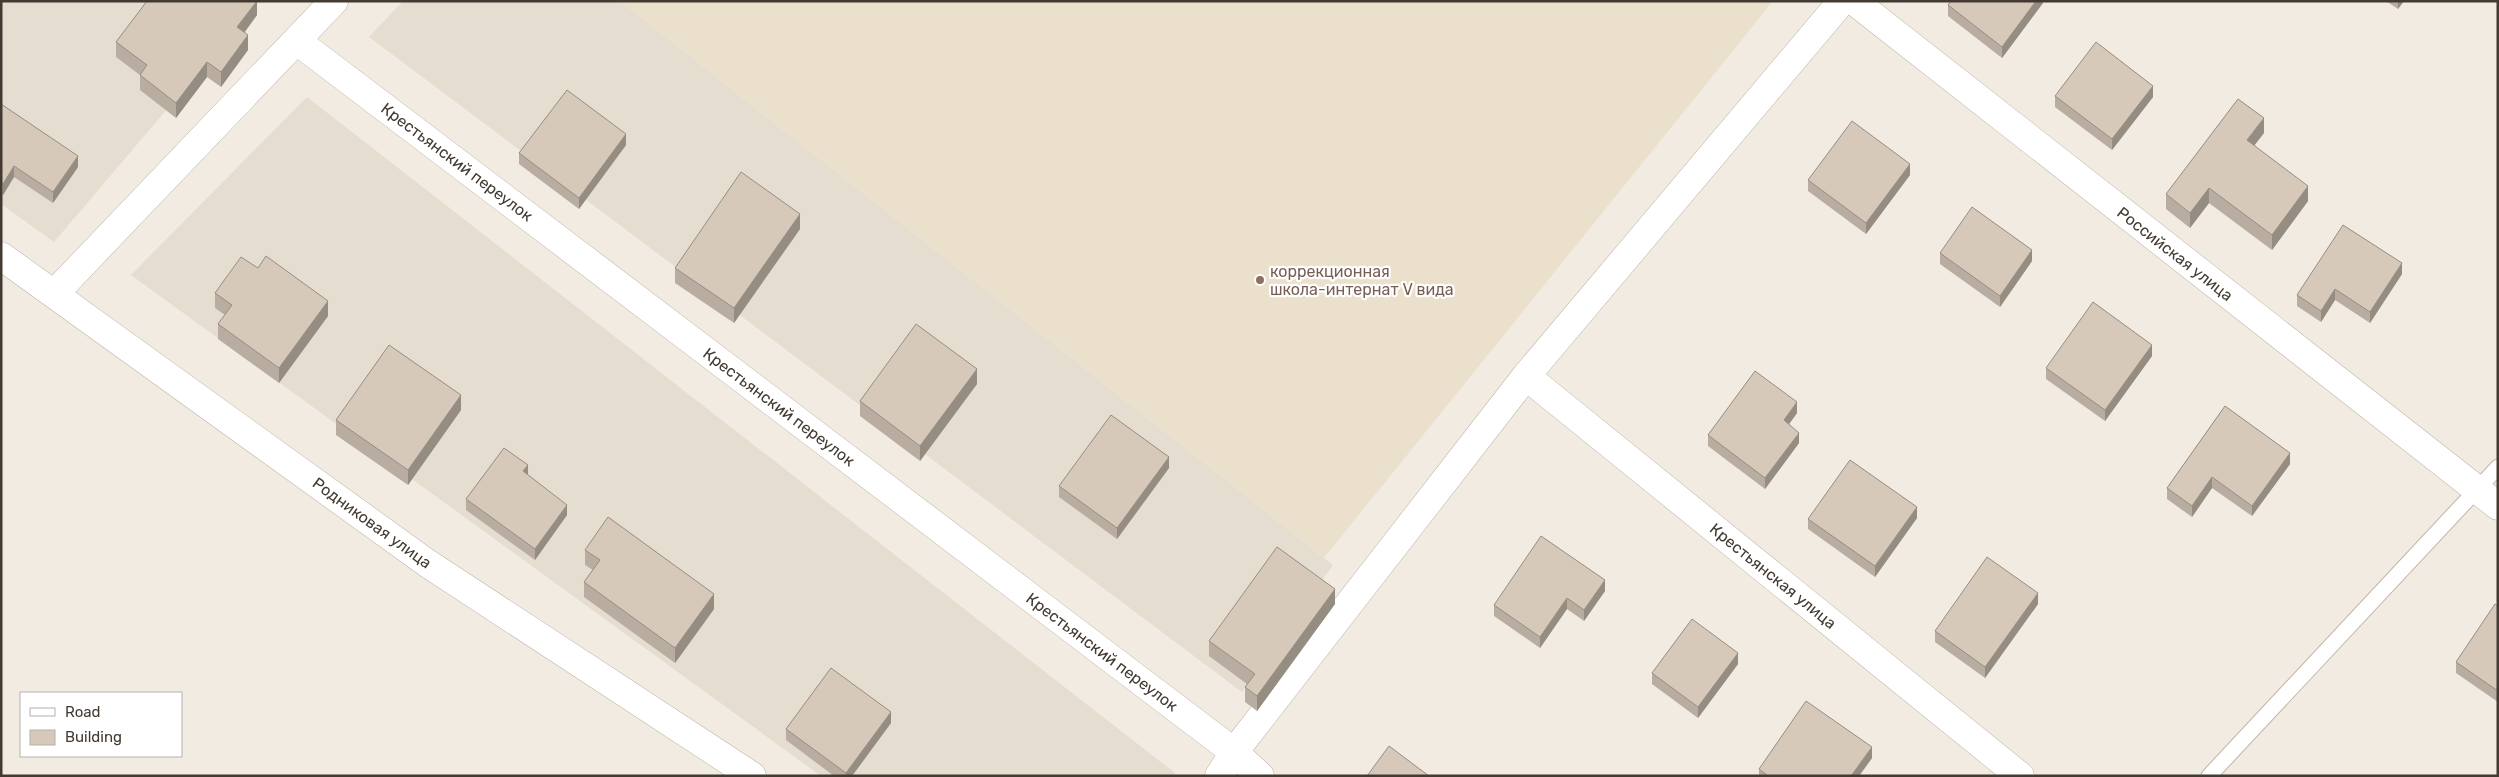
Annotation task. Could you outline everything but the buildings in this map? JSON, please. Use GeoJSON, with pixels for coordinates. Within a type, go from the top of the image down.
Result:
{"type":"FeatureCollection","features":[{"type":"Feature","properties":{"kind":"street"},"geometry":{"type":"LineString","coordinates":[[54,294],[334,1]]}},
{"type":"Feature","properties":{"kind":"street"},"geometry":{"type":"LineString","coordinates":[[1219,776],[1234,752],[1526,376],[1842,1]]}},
{"type":"Feature","properties":{"kind":"street","name":"Российская улица"},"geometry":{"type":"LineString","coordinates":[[1854,1],[2475,490],[2498,506]]}},
{"type":"Feature","properties":{"kind":"street","name":"Крестьянский переулок"},"geometry":{"type":"LineString","coordinates":[[296,41],[1234,752],[1260,776]]}},
{"type":"Feature","properties":{"kind":"street","name":"Родниковая улица"},"geometry":{"type":"LineString","coordinates":[[1,256],[427,563],[752,776]]}},
{"type":"Feature","properties":{"kind":"street","name":"Крестьянская улица"},"geometry":{"type":"LineString","coordinates":[[1526,376],[2020,776]]}},
{"type":"Feature","properties":{"kind":"lane"},"geometry":{"type":"LineString","coordinates":[[2209,776],[2498,467]]}},
{"type":"Feature","properties":{"kind":"shaded area"},"geometry":{"type":"Polygon","coordinates":[[[1,1],[259,1],[54,242],[1,204],[1,1]]]}},
{"type":"Feature","properties":{"kind":"shaded area"},"geometry":{"type":"Polygon","coordinates":[[[403,1],[620,1],[1333,565],[1242,692],[369,37],[403,1]]]}},
{"type":"Feature","properties":{"kind":"shaded area","name":"коррекционная школа-интернат V вида"},"geometry":{"type":"Polygon","coordinates":[[[620,1],[1773,1],[1324,558],[620,1]]]}},
{"type":"Feature","properties":{"kind":"shaded area"},"geometry":{"type":"Polygon","coordinates":[[[307,97],[1175,773],[1173,776],[821,776],[131,275],[307,97]]]}},
{"type":"Feature","properties":{"kind":"place","name":"коррекционная школа-интернат V вида"},"geometry":{"type":"Point","coordinates":[1260,280]}}]}
